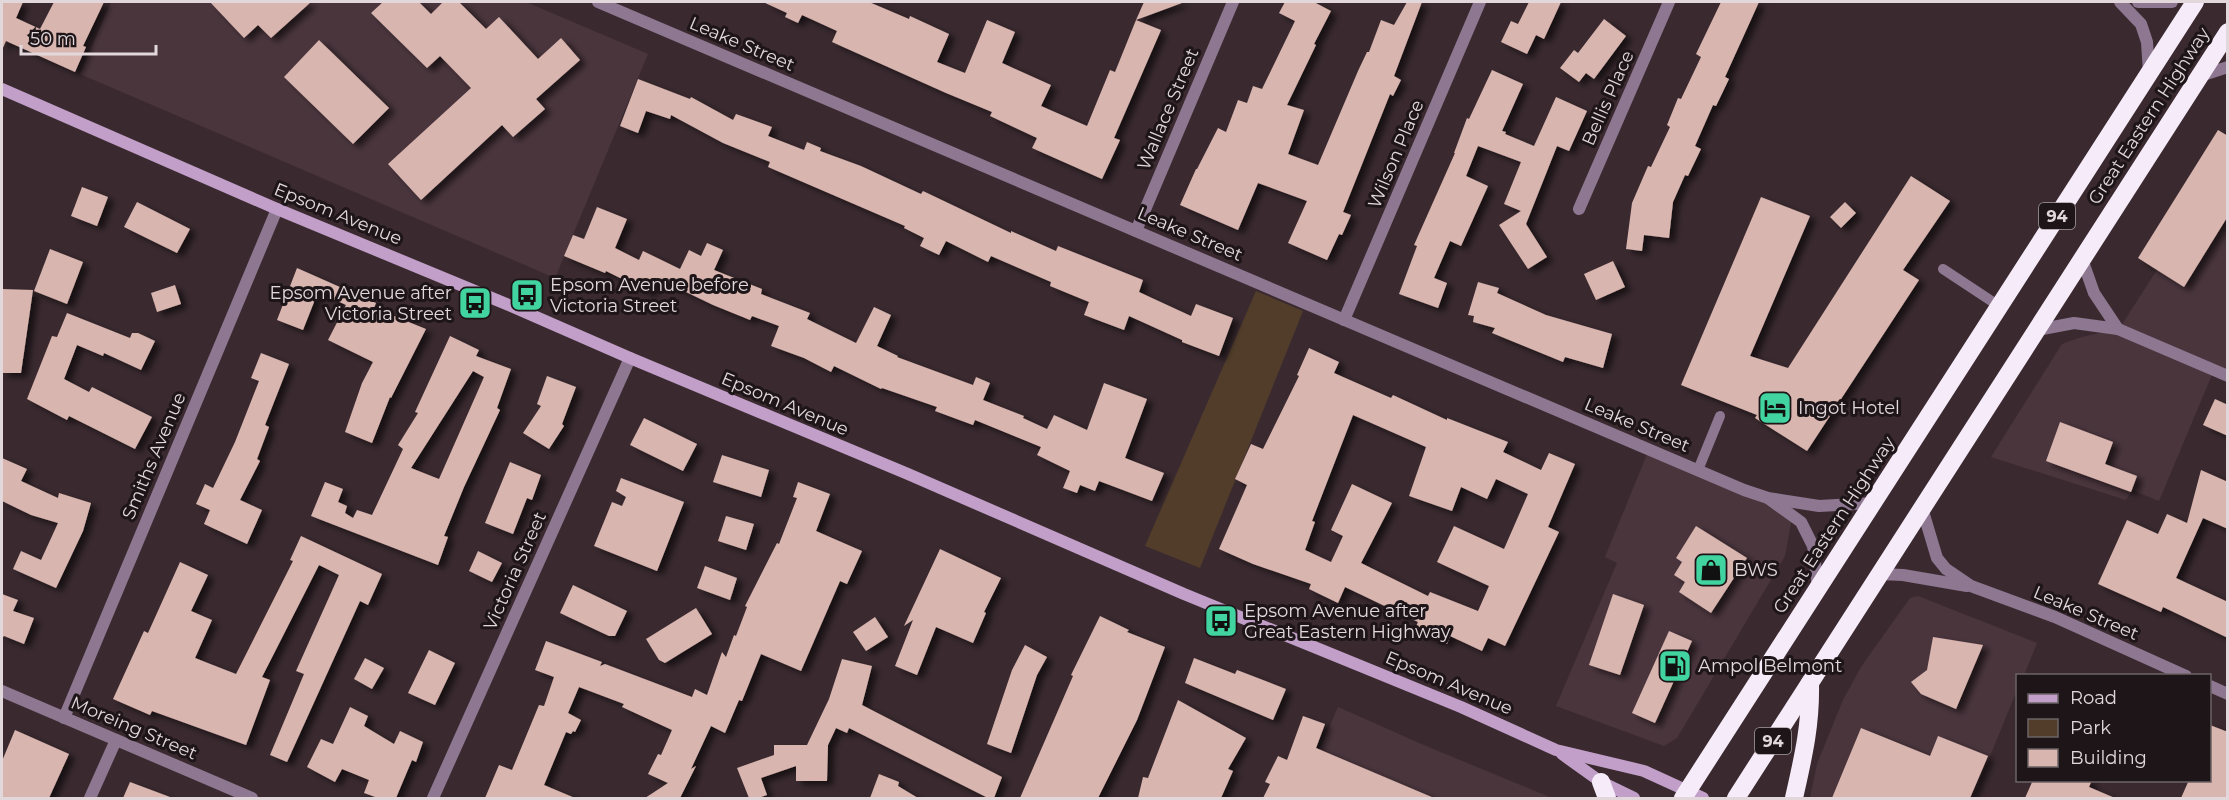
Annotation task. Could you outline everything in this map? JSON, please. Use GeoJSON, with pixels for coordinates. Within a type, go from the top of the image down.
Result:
{"type":"FeatureCollection","features":[{"type":"Feature","properties":{"kind":"highway","name":"Great Eastern Highway"},"geometry":{"type":"LineString","coordinates":[[1691,796],[1873,503],[2195,2]]}},
{"type":"Feature","properties":{"kind":"highway","name":"Great Eastern Highway"},"geometry":{"type":"LineString","coordinates":[[1736,798],[2228,32]]}},
{"type":"Feature","properties":{"kind":"highway"},"geometry":{"type":"LineString","coordinates":[[1794,798],[1811,713],[1810,683]]}},
{"type":"Feature","properties":{"kind":"street","name":"Leake Street"},"geometry":{"type":"LineString","coordinates":[[598,2],[1768,498],[1819,506],[1873,503]]}},
{"type":"Feature","properties":{"kind":"street","name":"Wallace Street"},"geometry":{"type":"LineString","coordinates":[[1136,231],[1233,2]]}},
{"type":"Feature","properties":{"kind":"street","name":"Wilson Place"},"geometry":{"type":"LineString","coordinates":[[1344,320],[1480,2]]}},
{"type":"Feature","properties":{"kind":"street","name":"Bellis Place"},"geometry":{"type":"LineString","coordinates":[[1579,209],[1669,2]]}},
{"type":"Feature","properties":{"kind":"street"},"geometry":{"type":"LineString","coordinates":[[2120,2],[2141,24],[2147,42],[2149,73]]}},
{"type":"Feature","properties":{"kind":"street"},"geometry":{"type":"LineString","coordinates":[[2138,2],[2172,2]]}},
{"type":"Feature","properties":{"kind":"street"},"geometry":{"type":"LineString","coordinates":[[2199,77],[2228,67]]}},
{"type":"Feature","properties":{"kind":"street","name":"Epsom Avenue"},"geometry":{"type":"LineString","coordinates":[[2,89],[277,209],[492,297],[1184,594],[1450,702],[1556,750],[1644,771],[1691,796]]}},
{"type":"Feature","properties":{"kind":"street","name":"Smiths Avenue"},"geometry":{"type":"LineString","coordinates":[[64,718],[277,209]]}},
{"type":"Feature","properties":{"kind":"street"},"geometry":{"type":"LineString","coordinates":[[2082,259],[2094,293],[2118,329]]}},
{"type":"Feature","properties":{"kind":"street"},"geometry":{"type":"LineString","coordinates":[[2037,330],[2074,323],[2118,329],[2228,376]]}},
{"type":"Feature","properties":{"kind":"street","name":"Victoria Street"},"geometry":{"type":"LineString","coordinates":[[434,798],[630,358]]}},
{"type":"Feature","properties":{"kind":"street","name":"Leake Street"},"geometry":{"type":"LineString","coordinates":[[1768,498],[1801,522],[1813,546],[1818,590]]}},
{"type":"Feature","properties":{"kind":"street","name":"Leake Street"},"geometry":{"type":"LineString","coordinates":[[1922,508],[1937,558],[1946,569],[1971,586],[2055,617],[2184,674]]}},
{"type":"Feature","properties":{"kind":"street","name":"Leake Street"},"geometry":{"type":"LineString","coordinates":[[1880,574],[1902,575],[1971,586]]}},
{"type":"Feature","properties":{"kind":"street"},"geometry":{"type":"LineString","coordinates":[[2211,686],[2228,694]]}},
{"type":"Feature","properties":{"kind":"street","name":"Moreing Street"},"geometry":{"type":"LineString","coordinates":[[2,692],[252,798]]}},
{"type":"Feature","properties":{"kind":"street"},"geometry":{"type":"LineString","coordinates":[[90,798],[116,740]]}},
{"type":"Feature","properties":{"kind":"street","name":"Epsom Avenue"},"geometry":{"type":"LineString","coordinates":[[1556,750],[1604,790],[1634,798]]}},
{"type":"Feature","properties":{"kind":"lane"},"geometry":{"type":"LineString","coordinates":[[1943,269],[1999,306]]}},
{"type":"Feature","properties":{"kind":"lane"},"geometry":{"type":"LineString","coordinates":[[1698,470],[1720,416]]}},
{"type":"Feature","properties":{"kind":"shaded area"},"geometry":{"type":"Polygon","coordinates":[[[111,2],[526,2],[648,54],[555,278],[80,74],[111,2]]]}},
{"type":"Feature","properties":{"kind":"shaded area"},"geometry":{"type":"Polygon","coordinates":[[[2227,161],[2227,376],[2214,370],[2159,501],[2132,490],[2126,500],[1991,457],[2062,344],[2119,329],[2227,161]]]}},
{"type":"Feature","properties":{"kind":"shaded area"},"geometry":{"type":"Polygon","coordinates":[[[1648,452],[1795,501],[1785,556],[1677,738],[1664,746],[1556,706],[1617,563],[1605,557],[1648,452]]]}},
{"type":"Feature","properties":{"kind":"shaded area"},"geometry":{"type":"Polygon","coordinates":[[[1918,596],[2037,643],[2024,674],[2016,674],[2016,692],[1973,798],[1810,798],[1817,764],[1843,700],[1861,667],[1910,598],[1918,596]]]}},
{"type":"Feature","properties":{"kind":"shaded area"},"geometry":{"type":"Polygon","coordinates":[[[1338,707],[1426,746],[1552,798],[1299,798],[1338,707]]]}},
{"type":"Feature","properties":{"kind":"green space"},"geometry":{"type":"Polygon","coordinates":[[[1256,291],[1303,311],[1200,568],[1145,546],[1256,291]]]}},
{"type":"Feature","properties":{"kind":"building"},"geometry":{"type":"Polygon","coordinates":[[[2,2],[23,2],[16,18],[40,29],[54,2],[104,2],[83,46],[86,47],[75,72],[6,41],[2,50],[2,2]]]}},
{"type":"Feature","properties":{"kind":"building"},"geometry":{"type":"Polygon","coordinates":[[[210,2],[311,2],[271,38],[258,25],[244,38],[210,2]]]}},
{"type":"Feature","properties":{"kind":"building"},"geometry":{"type":"Polygon","coordinates":[[[383,2],[419,2],[431,14],[443,2],[459,2],[486,29],[499,17],[538,59],[561,38],[580,60],[536,99],[545,109],[513,137],[502,125],[421,200],[388,164],[471,88],[440,56],[427,68],[371,13],[383,2]]]}},
{"type":"Feature","properties":{"kind":"building"},"geometry":{"type":"Polygon","coordinates":[[[763,2],[869,2],[909,19],[910,16],[949,34],[937,62],[965,73],[987,20],[1015,32],[1002,63],[1051,85],[1041,106],[1087,126],[1110,70],[1115,72],[1136,20],[1161,30],[1114,138],[1120,140],[1102,179],[1032,148],[1037,138],[990,116],[992,112],[832,42],[837,31],[802,15],[798,23],[785,17],[787,13],[763,2]]]}},
{"type":"Feature","properties":{"kind":"building"},"geometry":{"type":"Polygon","coordinates":[[[1144,2],[1182,2],[1182,3],[1136,20],[1144,2]]]}},
{"type":"Feature","properties":{"kind":"building"},"geometry":{"type":"Polygon","coordinates":[[[1285,2],[1314,2],[1331,11],[1287,105],[1304,110],[1288,154],[1318,165],[1381,20],[1394,25],[1407,2],[1422,2],[1394,76],[1401,80],[1393,96],[1390,94],[1343,212],[1351,215],[1327,260],[1288,243],[1307,201],[1258,183],[1238,230],[1180,205],[1218,128],[1226,132],[1238,100],[1247,103],[1253,86],[1262,89],[1295,21],[1279,13],[1285,2]]]}},
{"type":"Feature","properties":{"kind":"building"},"geometry":{"type":"Polygon","coordinates":[[[1529,2],[1561,2],[1544,39],[1536,35],[1527,54],[1501,42],[1511,21],[1518,24],[1529,2]]]}},
{"type":"Feature","properties":{"kind":"building"},"geometry":{"type":"Polygon","coordinates":[[[1721,2],[1759,2],[1725,77],[1729,79],[1716,106],[1713,105],[1695,146],[1701,149],[1688,176],[1685,175],[1673,202],[1669,238],[1644,235],[1642,251],[1626,249],[1632,203],[1648,166],[1651,167],[1670,127],[1667,125],[1678,98],[1681,99],[1701,57],[1696,54],[1721,2]]]}},
{"type":"Feature","properties":{"kind":"building"},"geometry":{"type":"Polygon","coordinates":[[[1604,19],[1626,36],[1594,79],[1586,73],[1579,82],[1560,68],[1574,50],[1578,53],[1604,19]]]}},
{"type":"Feature","properties":{"kind":"building"},"geometry":{"type":"Polygon","coordinates":[[[319,40],[389,108],[353,144],[284,77],[319,40]]]}},
{"type":"Feature","properties":{"kind":"building"},"geometry":{"type":"Polygon","coordinates":[[[1492,70],[1523,84],[1502,131],[1506,132],[1505,134],[1534,146],[1556,97],[1587,111],[1569,151],[1557,146],[1526,224],[1547,257],[1528,269],[1499,225],[1521,211],[1504,204],[1521,162],[1478,146],[1466,176],[1488,186],[1461,246],[1450,241],[1434,278],[1447,283],[1438,308],[1399,294],[1417,246],[1414,245],[1455,153],[1467,118],[1469,119],[1492,70]]]}},
{"type":"Feature","properties":{"kind":"building"},"geometry":{"type":"Polygon","coordinates":[[[638,79],[690,99],[691,97],[733,120],[736,114],[772,127],[768,136],[804,150],[807,142],[821,148],[820,151],[861,166],[921,194],[923,191],[1011,233],[1011,231],[1056,251],[1058,246],[1143,280],[1139,292],[1191,316],[1196,304],[1233,318],[1219,356],[1182,342],[1129,316],[1124,330],[1084,315],[1089,302],[1050,286],[1051,282],[991,256],[988,262],[946,241],[939,255],[920,246],[924,238],[904,228],[905,226],[768,167],[770,162],[723,143],[671,115],[670,119],[646,111],[638,133],[620,126],[638,79]]]}},
{"type":"Feature","properties":{"kind":"building"},"geometry":{"type":"Polygon","coordinates":[[[2218,130],[2228,136],[2228,216],[2184,287],[2138,258],[2218,130]]]}},
{"type":"Feature","properties":{"kind":"building"},"geometry":{"type":"Polygon","coordinates":[[[1911,176],[1950,201],[1903,270],[1919,280],[1807,451],[1755,418],[1757,415],[1681,385],[1761,197],[1810,216],[1750,356],[1788,368],[1911,176]]]}},
{"type":"Feature","properties":{"kind":"building"},"geometry":{"type":"Polygon","coordinates":[[[82,187],[108,197],[97,226],[71,216],[82,187]]]}},
{"type":"Feature","properties":{"kind":"building"},"geometry":{"type":"Polygon","coordinates":[[[137,202],[190,229],[177,253],[124,227],[137,202]]]}},
{"type":"Feature","properties":{"kind":"building"},"geometry":{"type":"Polygon","coordinates":[[[1845,202],[1856,213],[1841,228],[1830,217],[1845,202]]]}},
{"type":"Feature","properties":{"kind":"building"},"geometry":{"type":"Polygon","coordinates":[[[597,207],[627,219],[615,248],[639,260],[643,251],[680,269],[689,250],[701,256],[707,243],[723,250],[714,270],[762,289],[761,294],[810,313],[807,319],[856,343],[874,307],[891,315],[877,346],[897,357],[973,385],[976,377],[990,383],[983,400],[1024,416],[1023,418],[1047,429],[1054,415],[1087,430],[1104,383],[1147,399],[1125,458],[1164,473],[1152,501],[1099,481],[1095,491],[1080,485],[1077,493],[1063,488],[1070,471],[1037,455],[1041,447],[975,420],[973,425],[935,411],[937,407],[881,389],[834,366],[831,372],[804,358],[771,346],[779,326],[752,316],[750,320],[657,278],[650,293],[606,271],[605,273],[564,256],[573,235],[584,239],[597,207]]]}},
{"type":"Feature","properties":{"kind":"building"},"geometry":{"type":"Polygon","coordinates":[[[50,249],[83,262],[67,304],[34,291],[50,249]]]}},
{"type":"Feature","properties":{"kind":"building"},"geometry":{"type":"Polygon","coordinates":[[[1613,261],[1625,287],[1596,300],[1584,274],[1613,261]]]}},
{"type":"Feature","properties":{"kind":"building"},"geometry":{"type":"Polygon","coordinates":[[[297,268],[376,303],[374,308],[426,329],[390,397],[372,443],[345,432],[362,383],[373,362],[328,340],[346,305],[318,292],[303,330],[277,320],[297,268]]]}},
{"type":"Feature","properties":{"kind":"building"},"geometry":{"type":"Polygon","coordinates":[[[1478,282],[1499,288],[1497,293],[1546,315],[1612,334],[1603,368],[1565,357],[1563,362],[1492,333],[1495,328],[1473,322],[1474,316],[1468,315],[1478,282]]]}},
{"type":"Feature","properties":{"kind":"building"},"geometry":{"type":"Polygon","coordinates":[[[175,285],[181,304],[157,312],[151,293],[175,285]]]}},
{"type":"Feature","properties":{"kind":"building"},"geometry":{"type":"Polygon","coordinates":[[[2,289],[33,290],[21,373],[2,373],[2,289]]]}},
{"type":"Feature","properties":{"kind":"building"},"geometry":{"type":"Polygon","coordinates":[[[67,313],[130,338],[132,333],[138,333],[155,341],[141,370],[104,353],[103,356],[77,345],[64,379],[89,392],[92,387],[152,417],[135,449],[69,416],[67,420],[27,399],[52,336],[57,337],[67,313]]]}},
{"type":"Feature","properties":{"kind":"building"},"geometry":{"type":"Polygon","coordinates":[[[450,336],[479,350],[476,356],[511,369],[497,408],[500,410],[444,536],[448,537],[438,565],[311,516],[325,482],[343,489],[338,502],[347,506],[345,513],[353,518],[357,510],[372,515],[403,449],[398,445],[418,413],[415,412],[450,336]],[[473,371],[411,468],[439,479],[484,377],[473,371]]]}},
{"type":"Feature","properties":{"kind":"building"},"geometry":{"type":"Polygon","coordinates":[[[1309,348],[1339,362],[1334,373],[1391,398],[1393,395],[1447,420],[1447,418],[1508,442],[1503,452],[1541,470],[1549,453],[1575,464],[1548,527],[1559,532],[1505,646],[1488,638],[1482,651],[1450,636],[1447,644],[1414,631],[1418,622],[1345,587],[1338,603],[1309,589],[1311,584],[1253,564],[1219,549],[1247,485],[1235,479],[1251,444],[1263,449],[1299,376],[1297,375],[1309,348]],[[1353,415],[1312,521],[1315,522],[1305,550],[1331,562],[1343,536],[1331,530],[1352,484],[1392,503],[1361,563],[1428,596],[1430,592],[1478,611],[1489,586],[1437,562],[1454,526],[1504,549],[1528,494],[1496,479],[1487,499],[1461,487],[1452,511],[1409,496],[1426,447],[1353,415]]]}},
{"type":"Feature","properties":{"kind":"building"},"geometry":{"type":"Polygon","coordinates":[[[261,353],[289,364],[265,425],[269,427],[257,459],[260,461],[240,500],[262,510],[247,544],[204,524],[210,510],[196,504],[205,484],[213,488],[235,442],[259,381],[251,378],[261,353]]]}},
{"type":"Feature","properties":{"kind":"building"},"geometry":{"type":"Polygon","coordinates":[[[547,376],[576,387],[562,424],[564,426],[549,449],[523,433],[541,406],[537,404],[547,376]]]}},
{"type":"Feature","properties":{"kind":"building"},"geometry":{"type":"Polygon","coordinates":[[[2215,399],[2228,405],[2228,436],[2203,425],[2215,399]]]}},
{"type":"Feature","properties":{"kind":"building"},"geometry":{"type":"Polygon","coordinates":[[[644,418],[697,444],[683,471],[630,445],[644,418]]]}},
{"type":"Feature","properties":{"kind":"building"},"geometry":{"type":"Polygon","coordinates":[[[2060,422],[2113,442],[2105,464],[2137,476],[2131,492],[2046,461],[2060,422]]]}},
{"type":"Feature","properties":{"kind":"building"},"geometry":{"type":"Polygon","coordinates":[[[722,455],[769,470],[761,497],[713,482],[722,455]]]}},
{"type":"Feature","properties":{"kind":"building"},"geometry":{"type":"Polygon","coordinates":[[[2,458],[27,469],[21,481],[58,498],[59,493],[91,503],[83,531],[56,588],[13,569],[21,551],[41,560],[58,523],[31,515],[2,501],[2,458]]]}},
{"type":"Feature","properties":{"kind":"building"},"geometry":{"type":"Polygon","coordinates":[[[510,462],[541,475],[532,500],[527,498],[513,534],[485,523],[510,462]]]}},
{"type":"Feature","properties":{"kind":"building"},"geometry":{"type":"Polygon","coordinates":[[[2201,470],[2228,482],[2228,529],[2203,518],[2176,578],[2228,602],[2228,638],[2163,607],[2161,612],[2098,584],[2127,520],[2158,534],[2167,514],[2187,523],[2201,470]]]}},
{"type":"Feature","properties":{"kind":"building"},"geometry":{"type":"Polygon","coordinates":[[[621,478],[684,502],[657,571],[594,546],[612,502],[622,506],[626,497],[616,491],[621,478]]]}},
{"type":"Feature","properties":{"kind":"building"},"geometry":{"type":"Polygon","coordinates":[[[798,482],[830,494],[816,531],[862,551],[847,584],[840,581],[801,671],[761,654],[742,701],[739,700],[725,733],[711,726],[691,769],[696,766],[680,798],[645,798],[668,783],[648,774],[658,754],[661,755],[672,730],[622,707],[624,704],[579,687],[568,713],[581,720],[575,732],[571,734],[566,732],[544,785],[575,798],[485,798],[499,765],[512,770],[539,705],[544,706],[554,677],[535,670],[546,641],[602,662],[600,666],[605,664],[692,697],[695,689],[707,695],[722,652],[726,657],[747,607],[745,606],[777,543],[779,544],[797,498],[793,497],[798,482]]]}},
{"type":"Feature","properties":{"kind":"building"},"geometry":{"type":"Polygon","coordinates":[[[726,516],[754,524],[746,550],[718,541],[726,516]]]}},
{"type":"Feature","properties":{"kind":"building"},"geometry":{"type":"Polygon","coordinates":[[[1696,526],[1747,558],[1711,613],[1679,592],[1685,582],[1674,575],[1682,562],[1676,558],[1696,526]]]}},
{"type":"Feature","properties":{"kind":"building"},"geometry":{"type":"Polygon","coordinates":[[[301,536],[382,574],[368,605],[360,601],[287,762],[270,755],[304,674],[296,671],[339,575],[319,565],[262,677],[270,680],[246,745],[152,711],[150,715],[113,699],[144,631],[148,633],[180,562],[208,575],[191,611],[212,620],[195,658],[236,674],[293,561],[290,560],[301,536]]]}},
{"type":"Feature","properties":{"kind":"building"},"geometry":{"type":"Polygon","coordinates":[[[940,549],[1001,578],[984,612],[986,613],[973,643],[936,627],[917,675],[895,666],[913,620],[904,626],[940,549]]]}},
{"type":"Feature","properties":{"kind":"building"},"geometry":{"type":"Polygon","coordinates":[[[478,551],[502,563],[492,582],[469,571],[478,551]]]}},
{"type":"Feature","properties":{"kind":"building"},"geometry":{"type":"Polygon","coordinates":[[[705,566],[737,578],[730,600],[697,588],[705,566]]]}},
{"type":"Feature","properties":{"kind":"building"},"geometry":{"type":"Polygon","coordinates":[[[573,585],[627,611],[615,636],[609,636],[560,613],[573,585]]]}},
{"type":"Feature","properties":{"kind":"building"},"geometry":{"type":"Polygon","coordinates":[[[2,594],[18,600],[13,611],[34,618],[24,644],[4,636],[2,638],[2,594]]]}},
{"type":"Feature","properties":{"kind":"building"},"geometry":{"type":"Polygon","coordinates":[[[1613,594],[1644,605],[1620,675],[1589,665],[1613,594]]]}},
{"type":"Feature","properties":{"kind":"building"},"geometry":{"type":"Polygon","coordinates":[[[696,608],[712,634],[665,663],[659,660],[646,639],[696,608]]]}},
{"type":"Feature","properties":{"kind":"building"},"geometry":{"type":"Polygon","coordinates":[[[1100,616],[1129,630],[1127,632],[1165,647],[1137,720],[1098,798],[1020,798],[1073,676],[1071,675],[1100,616]]]}},
{"type":"Feature","properties":{"kind":"building"},"geometry":{"type":"Polygon","coordinates":[[[875,617],[888,637],[866,651],[853,632],[875,617]]]}},
{"type":"Feature","properties":{"kind":"building"},"geometry":{"type":"Polygon","coordinates":[[[1669,631],[1692,641],[1655,723],[1632,713],[1669,631]]]}},
{"type":"Feature","properties":{"kind":"building"},"geometry":{"type":"Polygon","coordinates":[[[1933,637],[1983,645],[1956,709],[1921,694],[1911,682],[1927,670],[1933,637]]]}},
{"type":"Feature","properties":{"kind":"building"},"geometry":{"type":"Polygon","coordinates":[[[1025,645],[1047,657],[1037,675],[1011,753],[987,744],[1012,670],[1025,645]]]}},
{"type":"Feature","properties":{"kind":"building"},"geometry":{"type":"Polygon","coordinates":[[[429,650],[455,663],[435,705],[408,693],[429,650]]]}},
{"type":"Feature","properties":{"kind":"building"},"geometry":{"type":"Polygon","coordinates":[[[365,658],[384,668],[372,689],[354,679],[365,658]]]}},
{"type":"Feature","properties":{"kind":"building"},"geometry":{"type":"Polygon","coordinates":[[[1194,658],[1235,674],[1237,670],[1286,689],[1273,720],[1185,683],[1194,658]]]}},
{"type":"Feature","properties":{"kind":"building"},"geometry":{"type":"Polygon","coordinates":[[[842,659],[872,666],[862,705],[1002,777],[994,798],[988,798],[849,728],[847,733],[836,728],[828,745],[827,781],[796,781],[796,766],[761,778],[767,795],[749,798],[737,768],[774,755],[774,745],[807,745],[829,699],[842,659]]]}},
{"type":"Feature","properties":{"kind":"building"},"geometry":{"type":"Polygon","coordinates":[[[1178,700],[1246,738],[1228,769],[1233,771],[1221,798],[1138,798],[1143,777],[1148,778],[1178,700]]]}},
{"type":"Feature","properties":{"kind":"building"},"geometry":{"type":"Polygon","coordinates":[[[350,707],[368,716],[364,726],[394,744],[400,731],[423,742],[416,762],[412,760],[396,798],[378,798],[364,793],[369,780],[342,769],[335,782],[307,767],[321,739],[333,744],[350,707]]]}},
{"type":"Feature","properties":{"kind":"building"},"geometry":{"type":"Polygon","coordinates":[[[1303,716],[1325,724],[1316,748],[1434,798],[1263,798],[1270,784],[1265,782],[1278,756],[1287,760],[1303,716]]]}},
{"type":"Feature","properties":{"kind":"building"},"geometry":{"type":"Polygon","coordinates":[[[2211,725],[2228,732],[2228,798],[2181,798],[2188,782],[2211,782],[2211,725]]]}},
{"type":"Feature","properties":{"kind":"building"},"geometry":{"type":"Polygon","coordinates":[[[1861,728],[1930,756],[1938,736],[1988,756],[1970,798],[1832,798],[1861,728]]]}},
{"type":"Feature","properties":{"kind":"building"},"geometry":{"type":"Polygon","coordinates":[[[15,730],[69,754],[49,798],[2,798],[2,761],[15,730]]]}},
{"type":"Feature","properties":{"kind":"building"},"geometry":{"type":"Polygon","coordinates":[[[879,774],[899,782],[898,786],[918,798],[870,798],[879,774]]]}},
{"type":"Feature","properties":{"kind":"building"},"geometry":{"type":"Polygon","coordinates":[[[130,782],[170,797],[170,798],[123,798],[130,782]]]}},
{"type":"Feature","properties":{"kind":"building"},"geometry":{"type":"Polygon","coordinates":[[[2032,782],[2091,782],[2089,787],[2115,798],[2025,798],[2032,782]]]}},
{"type":"Feature","properties":{"kind":"place","name":"Epsom Avenue before Victoria Street"},"geometry":{"type":"Point","coordinates":[527,295]}},
{"type":"Feature","properties":{"kind":"place","name":"Epsom Avenue after Victoria Street"},"geometry":{"type":"Point","coordinates":[475,303]}},
{"type":"Feature","properties":{"kind":"place","name":"Ingot Hotel"},"geometry":{"type":"Point","coordinates":[1775,408]}},
{"type":"Feature","properties":{"kind":"place","name":"BWS"},"geometry":{"type":"Point","coordinates":[1711,570]}},
{"type":"Feature","properties":{"kind":"place","name":"Epsom Avenue after Great Eastern Highway"},"geometry":{"type":"Point","coordinates":[1221,621]}},
{"type":"Feature","properties":{"kind":"place","name":"Ampol Belmont"},"geometry":{"type":"Point","coordinates":[1675,666]}}]}
